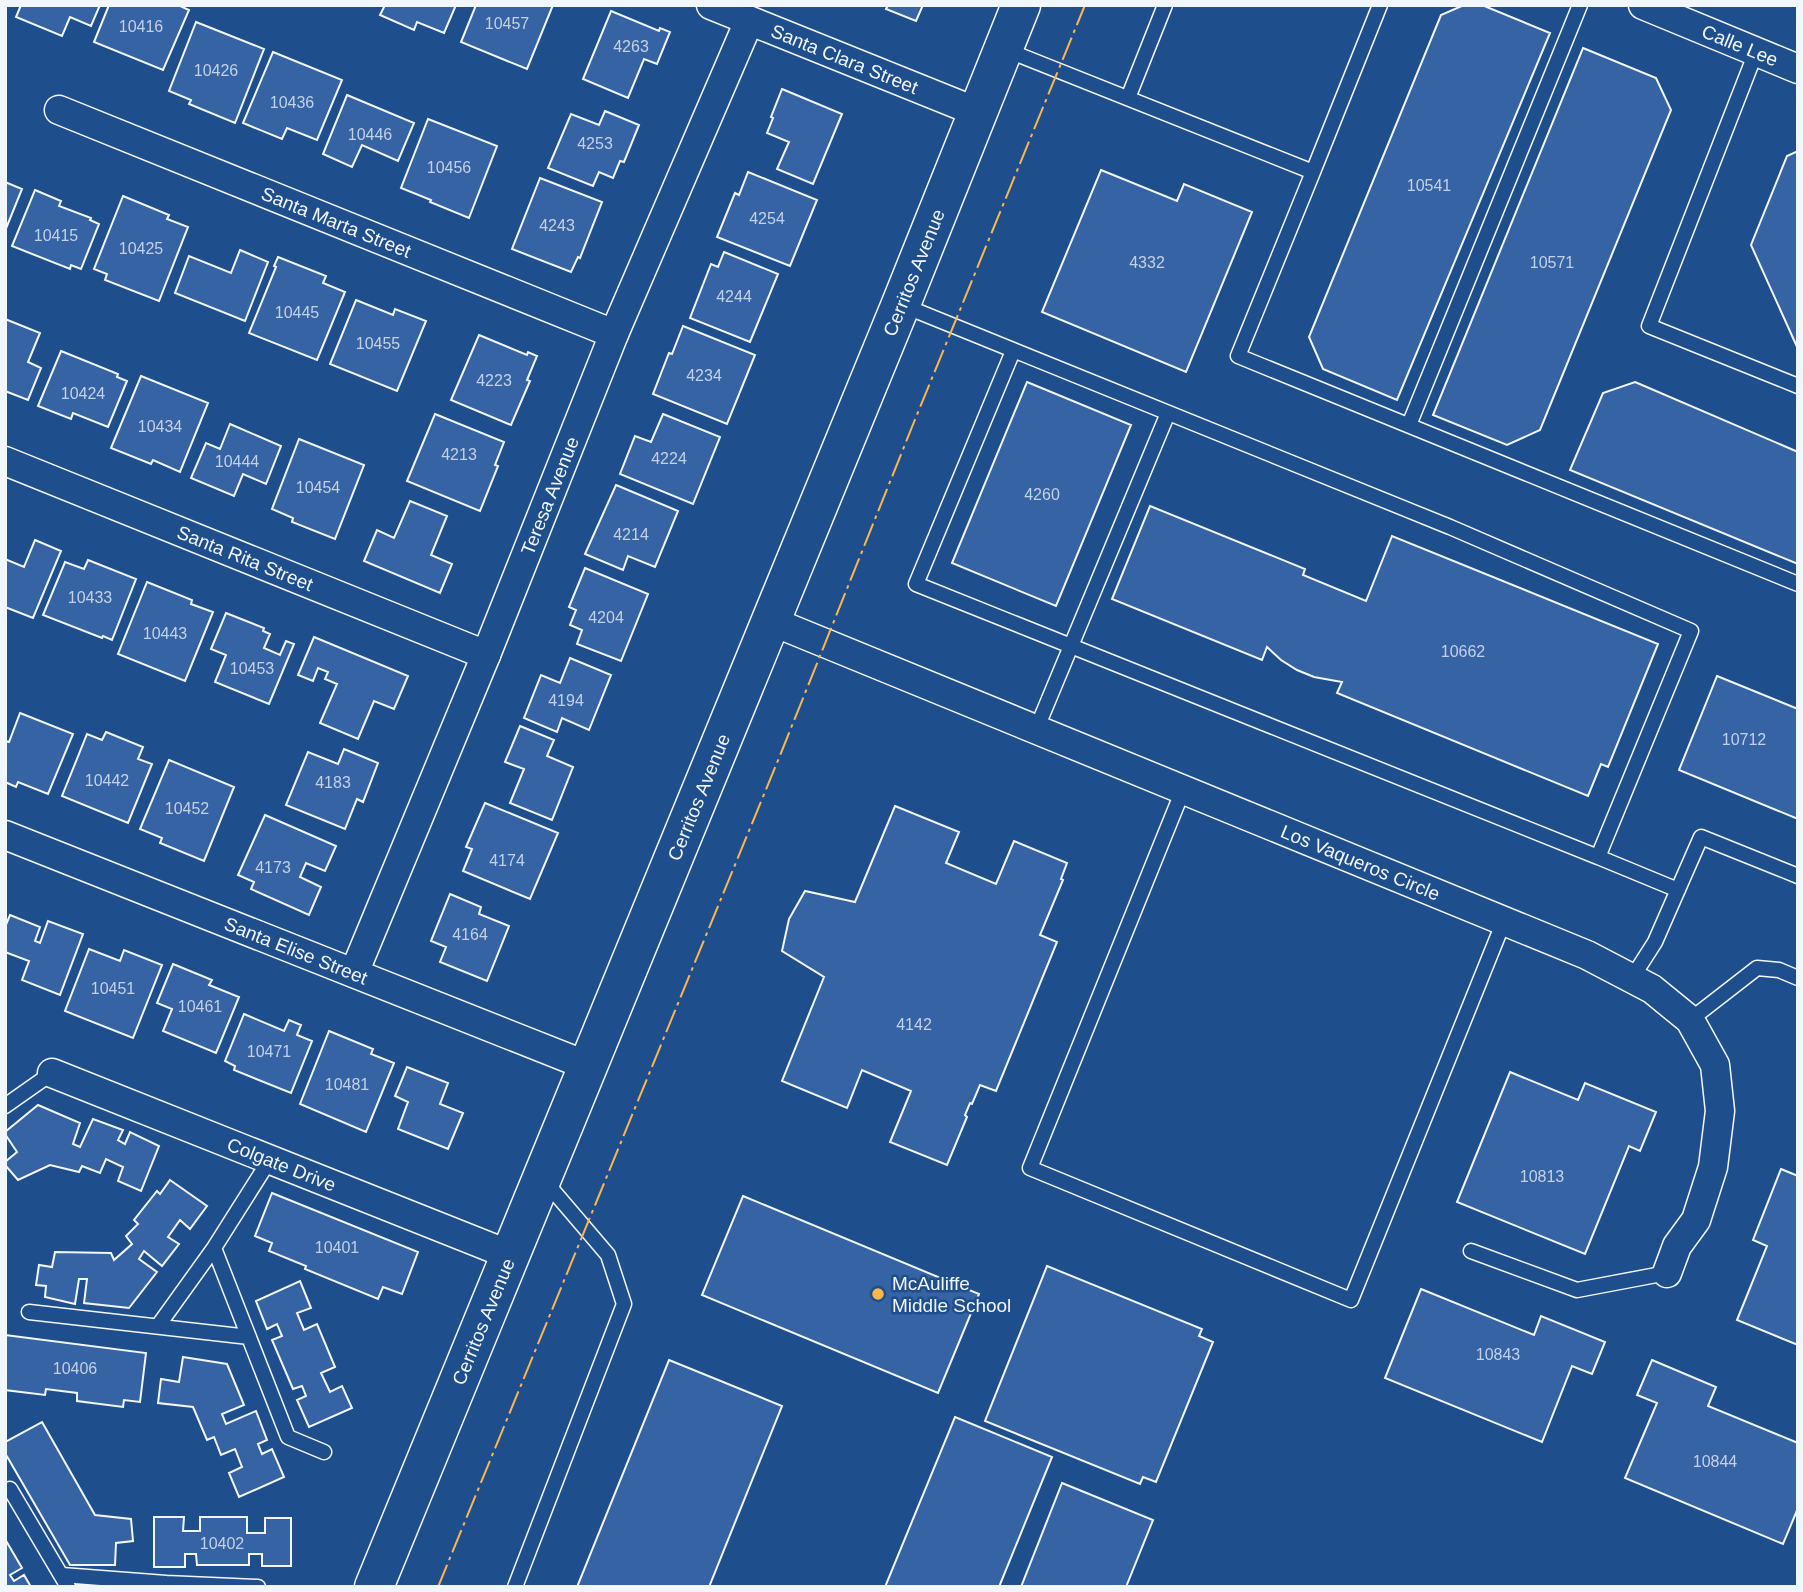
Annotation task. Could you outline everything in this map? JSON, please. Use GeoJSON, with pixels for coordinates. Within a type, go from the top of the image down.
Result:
{"type":"FeatureCollection","features":[{"type":"Feature","properties":{"kind":"main road","name":"Cerritos Avenue"},"geometry":{"type":"LineString","coordinates":[[374,1587],[901,304],[1021,5]]}},
{"type":"Feature","properties":{"kind":"street","name":"Santa Clara Street"},"geometry":{"type":"LineString","coordinates":[[711,5],[977,112]]}},
{"type":"Feature","properties":{"kind":"street","name":"Calle Lee"},"geometry":{"type":"LineString","coordinates":[[1643,5],[1756,52],[1795,62]]}},
{"type":"Feature","properties":{"kind":"street","name":"Teresa Avenue"},"geometry":{"type":"LineString","coordinates":[[354,973],[486,655],[614,334],[749,21]]}},
{"type":"Feature","properties":{"kind":"street","name":"Santa Marta Street"},"geometry":{"type":"LineString","coordinates":[[59,110],[614,334]]}},
{"type":"Feature","properties":{"kind":"street","name":"Santa Rita Street"},"geometry":{"type":"LineString","coordinates":[[5,461],[486,655]]}},
{"type":"Feature","properties":{"kind":"street","name":"Los Vaqueros Circle"},"geometry":{"type":"LineString","coordinates":[[771,621],[1587,955],[1651,989],[1690,1020],[1715,1065],[1720,1111],[1713,1167],[1696,1220],[1677,1246],[1667,1273]]}},
{"type":"Feature","properties":{"kind":"street","name":"Santa Elise Street"},"geometry":{"type":"LineString","coordinates":[[5,835],[588,1066]]}},
{"type":"Feature","properties":{"kind":"street","name":"Colgate Drive"},"geometry":{"type":"LineString","coordinates":[[52,1073],[510,1255]]}},
{"type":"Feature","properties":{"kind":"lane"},"geometry":{"type":"LineString","coordinates":[[1128,98],[1166,5]]}},
{"type":"Feature","properties":{"kind":"lane"},"geometry":{"type":"LineString","coordinates":[[1409,425],[1580,5]]}},
{"type":"Feature","properties":{"kind":"lane"},"geometry":{"type":"LineString","coordinates":[[1377,6],[1238,356],[1798,584]]}},
{"type":"Feature","properties":{"kind":"lane"},"geometry":{"type":"LineString","coordinates":[[1003,48],[1313,172]]}},
{"type":"Feature","properties":{"kind":"lane"},"geometry":{"type":"LineString","coordinates":[[1756,52],[1650,326],[1798,386]]}},
{"type":"Feature","properties":{"kind":"lane"},"geometry":{"type":"LineString","coordinates":[[901,304],[1450,527],[1691,631],[1598,857]]}},
{"type":"Feature","properties":{"kind":"lane"},"geometry":{"type":"LineString","coordinates":[[1013,351],[916,584],[1678,890]]}},
{"type":"Feature","properties":{"kind":"lane"},"geometry":{"type":"LineString","coordinates":[[1036,730],[1168,413]]}},
{"type":"Feature","properties":{"kind":"lane"},"geometry":{"type":"LineString","coordinates":[[1183,790],[1030,1168],[1338,1295],[1351,1300],[1504,921]]}},
{"type":"Feature","properties":{"kind":"lane"},"geometry":{"type":"LineString","coordinates":[[1632,978],[1655,942],[1701,837],[1798,876]]}},
{"type":"Feature","properties":{"kind":"lane"},"geometry":{"type":"LineString","coordinates":[[1690,1020],[1757,968],[1779,970],[1798,978]]}},
{"type":"Feature","properties":{"kind":"lane"},"geometry":{"type":"LineString","coordinates":[[5,1106],[52,1073]]}},
{"type":"Feature","properties":{"kind":"lane"},"geometry":{"type":"LineString","coordinates":[[158,1326],[214,1248],[269,1161]]}},
{"type":"Feature","properties":{"kind":"lane"},"geometry":{"type":"LineString","coordinates":[[515,1587],[624,1304],[608,1255],[542,1178]]}},
{"type":"Feature","properties":{"kind":"lane"},"geometry":{"type":"LineString","coordinates":[[214,1248],[288,1437],[324,1452]]}},
{"type":"Feature","properties":{"kind":"lane"},"geometry":{"type":"LineString","coordinates":[[1471,1251],[1577,1290],[1667,1273]]}},
{"type":"Feature","properties":{"kind":"lane"},"geometry":{"type":"LineString","coordinates":[[29,1312],[249,1336]]}},
{"type":"Feature","properties":{"kind":"lane"},"geometry":{"type":"LineString","coordinates":[[10,1489],[65,1581],[258,1587]]}},
{"type":"Feature","properties":{"kind":"building"},"geometry":{"type":"Polygon","coordinates":[[[21,5],[100,5],[91,26],[70,17],[62,36],[16,17],[21,5]]]}},
{"type":"Feature","properties":{"kind":"building"},"geometry":{"type":"Polygon","coordinates":[[[109,5],[178,5],[189,10],[163,70],[94,42],[109,5]]]}},
{"type":"Feature","properties":{"kind":"building"},"geometry":{"type":"Polygon","coordinates":[[[385,5],[456,5],[444,33],[417,22],[414,30],[380,15],[385,5]]]}},
{"type":"Feature","properties":{"kind":"building"},"geometry":{"type":"Polygon","coordinates":[[[476,5],[553,5],[527,69],[461,42],[476,5]]]}},
{"type":"Feature","properties":{"kind":"building"},"geometry":{"type":"Polygon","coordinates":[[[888,5],[923,5],[916,21],[886,9],[888,5]]]}},
{"type":"Feature","properties":{"kind":"building"},"geometry":{"type":"Polygon","coordinates":[[[1464,5],[1482,5],[1550,33],[1397,400],[1323,369],[1309,337],[1441,15],[1464,5]]]}},
{"type":"Feature","properties":{"kind":"building"},"geometry":{"type":"Polygon","coordinates":[[[611,11],[659,31],[660,28],[670,32],[657,64],[644,59],[628,98],[583,79],[611,11]]]}},
{"type":"Feature","properties":{"kind":"building"},"geometry":{"type":"Polygon","coordinates":[[[196,22],[264,49],[235,123],[189,104],[191,100],[169,91],[196,22]]]}},
{"type":"Feature","properties":{"kind":"building"},"geometry":{"type":"Polygon","coordinates":[[[1583,48],[1656,78],[1671,110],[1540,430],[1507,445],[1433,415],[1583,48]]]}},
{"type":"Feature","properties":{"kind":"building"},"geometry":{"type":"Polygon","coordinates":[[[273,52],[342,80],[317,140],[287,128],[282,139],[243,123],[273,52]]]}},
{"type":"Feature","properties":{"kind":"building"},"geometry":{"type":"Polygon","coordinates":[[[782,89],[842,114],[813,184],[777,169],[789,142],[767,133],[782,89]]]}},
{"type":"Feature","properties":{"kind":"building"},"geometry":{"type":"Polygon","coordinates":[[[347,95],[414,123],[398,161],[362,145],[352,167],[323,154],[347,95]]]}},
{"type":"Feature","properties":{"kind":"building"},"geometry":{"type":"Polygon","coordinates":[[[605,111],[639,125],[624,162],[620,161],[613,178],[599,172],[593,186],[548,168],[571,114],[599,125],[605,111]]]}},
{"type":"Feature","properties":{"kind":"building"},"geometry":{"type":"Polygon","coordinates":[[[428,119],[497,146],[469,218],[401,188],[428,119]]]}},
{"type":"Feature","properties":{"kind":"building"},"geometry":{"type":"Polygon","coordinates":[[[1798,151],[1798,349],[1751,245],[1787,156],[1798,151]]]}},
{"type":"Feature","properties":{"kind":"building"},"geometry":{"type":"Polygon","coordinates":[[[1101,170],[1177,201],[1184,184],[1252,212],[1186,372],[1042,312],[1101,170]]]}},
{"type":"Feature","properties":{"kind":"building"},"geometry":{"type":"Polygon","coordinates":[[[748,172],[817,200],[790,266],[717,237],[735,193],[739,195],[748,172]]]}},
{"type":"Feature","properties":{"kind":"building"},"geometry":{"type":"Polygon","coordinates":[[[540,178],[602,202],[580,258],[578,257],[571,272],[512,249],[540,178]]]}},
{"type":"Feature","properties":{"kind":"building"},"geometry":{"type":"Polygon","coordinates":[[[5,182],[22,189],[5,231],[5,182]]]}},
{"type":"Feature","properties":{"kind":"building"},"geometry":{"type":"Polygon","coordinates":[[[35,190],[61,201],[59,206],[91,218],[90,220],[99,224],[81,269],[71,265],[70,269],[12,246],[35,190]]]}},
{"type":"Feature","properties":{"kind":"building"},"geometry":{"type":"Polygon","coordinates":[[[123,196],[169,215],[167,219],[188,227],[159,301],[105,280],[107,274],[94,269],[123,196]]]}},
{"type":"Feature","properties":{"kind":"building"},"geometry":{"type":"Polygon","coordinates":[[[240,250],[268,262],[245,321],[175,293],[189,256],[231,273],[240,250]]]}},
{"type":"Feature","properties":{"kind":"building"},"geometry":{"type":"Polygon","coordinates":[[[724,252],[778,274],[750,342],[690,318],[711,264],[718,267],[724,252]]]}},
{"type":"Feature","properties":{"kind":"building"},"geometry":{"type":"Polygon","coordinates":[[[278,257],[326,276],[323,283],[345,292],[317,360],[249,333],[278,257]]]}},
{"type":"Feature","properties":{"kind":"building"},"geometry":{"type":"Polygon","coordinates":[[[356,300],[393,315],[395,309],[426,321],[397,391],[330,364],[356,300]]]}},
{"type":"Feature","properties":{"kind":"building"},"geometry":{"type":"Polygon","coordinates":[[[5,319],[40,333],[28,362],[41,368],[28,400],[5,391],[5,319]]]}},
{"type":"Feature","properties":{"kind":"building"},"geometry":{"type":"Polygon","coordinates":[[[683,326],[755,355],[727,424],[653,394],[683,326]]]}},
{"type":"Feature","properties":{"kind":"building"},"geometry":{"type":"Polygon","coordinates":[[[479,335],[527,355],[528,352],[537,356],[527,380],[530,381],[511,425],[451,400],[479,335]]]}},
{"type":"Feature","properties":{"kind":"building"},"geometry":{"type":"Polygon","coordinates":[[[61,351],[118,374],[117,377],[127,381],[108,427],[73,413],[71,419],[38,406],[61,351]]]}},
{"type":"Feature","properties":{"kind":"building"},"geometry":{"type":"Polygon","coordinates":[[[141,376],[208,403],[180,472],[153,460],[151,464],[111,448],[141,376]]]}},
{"type":"Feature","properties":{"kind":"building"},"geometry":{"type":"Polygon","coordinates":[[[1027,382],[1131,425],[1056,606],[952,563],[1027,382]]]}},
{"type":"Feature","properties":{"kind":"building"},"geometry":{"type":"Polygon","coordinates":[[[1635,382],[1798,452],[1798,564],[1570,470],[1603,393],[1635,382]]]}},
{"type":"Feature","properties":{"kind":"building"},"geometry":{"type":"Polygon","coordinates":[[[435,414],[504,442],[495,465],[498,466],[480,511],[407,481],[435,414]]]}},
{"type":"Feature","properties":{"kind":"building"},"geometry":{"type":"Polygon","coordinates":[[[663,414],[720,437],[693,504],[620,474],[635,436],[651,442],[663,414]]]}},
{"type":"Feature","properties":{"kind":"building"},"geometry":{"type":"Polygon","coordinates":[[[230,424],[281,446],[266,484],[243,474],[234,496],[191,478],[206,443],[220,449],[230,424]]]}},
{"type":"Feature","properties":{"kind":"building"},"geometry":{"type":"Polygon","coordinates":[[[299,439],[364,465],[335,539],[292,522],[293,518],[272,509],[299,439]]]}},
{"type":"Feature","properties":{"kind":"building"},"geometry":{"type":"Polygon","coordinates":[[[616,485],[678,511],[655,567],[628,556],[623,570],[585,554],[616,485]]]}},
{"type":"Feature","properties":{"kind":"building"},"geometry":{"type":"Polygon","coordinates":[[[410,501],[447,516],[431,555],[452,564],[440,593],[364,561],[377,530],[394,538],[410,501]]]}},
{"type":"Feature","properties":{"kind":"building"},"geometry":{"type":"Polygon","coordinates":[[[1150,506],[1305,569],[1303,575],[1366,601],[1392,536],[1658,644],[1608,767],[1601,764],[1588,796],[1337,693],[1342,682],[1314,677],[1297,670],[1267,647],[1262,660],[1112,599],[1150,506]]]}},
{"type":"Feature","properties":{"kind":"building"},"geometry":{"type":"Polygon","coordinates":[[[35,540],[61,551],[33,618],[5,607],[5,559],[24,567],[35,540]]]}},
{"type":"Feature","properties":{"kind":"building"},"geometry":{"type":"Polygon","coordinates":[[[88,560],[136,579],[112,640],[43,615],[65,562],[84,569],[88,560]]]}},
{"type":"Feature","properties":{"kind":"building"},"geometry":{"type":"Polygon","coordinates":[[[585,568],[648,594],[621,661],[577,644],[582,630],[570,625],[576,610],[569,607],[585,568]]]}},
{"type":"Feature","properties":{"kind":"building"},"geometry":{"type":"Polygon","coordinates":[[[147,582],[192,600],[191,604],[213,612],[185,681],[118,654],[147,582]]]}},
{"type":"Feature","properties":{"kind":"building"},"geometry":{"type":"Polygon","coordinates":[[[226,613],[264,628],[263,631],[270,634],[264,648],[280,655],[286,641],[294,644],[269,704],[215,682],[226,655],[211,649],[226,613]]]}},
{"type":"Feature","properties":{"kind":"building"},"geometry":{"type":"Polygon","coordinates":[[[314,637],[408,676],[394,709],[374,701],[358,739],[320,723],[337,684],[325,679],[328,672],[318,668],[313,681],[298,675],[314,637]]]}},
{"type":"Feature","properties":{"kind":"building"},"geometry":{"type":"Polygon","coordinates":[[[570,658],[611,675],[589,730],[562,718],[557,732],[524,718],[541,675],[560,683],[570,658]]]}},
{"type":"Feature","properties":{"kind":"building"},"geometry":{"type":"Polygon","coordinates":[[[1717,676],[1798,709],[1798,819],[1679,770],[1717,676]]]}},
{"type":"Feature","properties":{"kind":"building"},"geometry":{"type":"Polygon","coordinates":[[[20,713],[73,734],[48,794],[18,782],[16,787],[5,782],[5,741],[9,742],[20,713]]]}},
{"type":"Feature","properties":{"kind":"building"},"geometry":{"type":"Polygon","coordinates":[[[520,726],[554,740],[547,756],[573,767],[552,820],[510,803],[524,769],[505,762],[520,726]]]}},
{"type":"Feature","properties":{"kind":"building"},"geometry":{"type":"Polygon","coordinates":[[[106,732],[143,747],[138,759],[152,764],[128,823],[62,796],[87,734],[102,740],[106,732]]]}},
{"type":"Feature","properties":{"kind":"building"},"geometry":{"type":"Polygon","coordinates":[[[344,749],[378,763],[363,802],[357,799],[345,829],[286,805],[308,752],[338,764],[344,749]]]}},
{"type":"Feature","properties":{"kind":"building"},"geometry":{"type":"Polygon","coordinates":[[[169,760],[234,787],[204,861],[160,843],[162,838],[140,829],[169,760]]]}},
{"type":"Feature","properties":{"kind":"building"},"geometry":{"type":"Polygon","coordinates":[[[485,803],[558,833],[530,899],[463,871],[472,849],[466,847],[485,803]]]}},
{"type":"Feature","properties":{"kind":"building"},"geometry":{"type":"Polygon","coordinates":[[[895,806],[959,832],[946,863],[996,884],[1014,841],[1067,863],[1061,879],[1063,880],[1040,935],[1057,942],[996,1091],[980,1085],[965,1115],[967,1117],[947,1165],[890,1142],[911,1091],[862,1070],[847,1108],[782,1081],[824,977],[782,951],[789,919],[805,891],[855,902],[895,806]]]}},
{"type":"Feature","properties":{"kind":"building"},"geometry":{"type":"Polygon","coordinates":[[[265,815],[336,846],[325,871],[306,863],[300,877],[321,887],[309,915],[251,889],[254,882],[238,875],[265,815]]]}},
{"type":"Feature","properties":{"kind":"building"},"geometry":{"type":"Polygon","coordinates":[[[450,894],[481,907],[479,914],[509,926],[487,981],[440,962],[446,947],[431,941],[450,894]]]}},
{"type":"Feature","properties":{"kind":"building"},"geometry":{"type":"Polygon","coordinates":[[[10,915],[40,927],[35,941],[40,943],[48,921],[83,934],[60,995],[22,980],[29,961],[5,952],[5,927],[10,915]]]}},
{"type":"Feature","properties":{"kind":"building"},"geometry":{"type":"Polygon","coordinates":[[[89,949],[120,961],[124,950],[162,965],[133,1038],[65,1011],[89,949]]]}},
{"type":"Feature","properties":{"kind":"building"},"geometry":{"type":"Polygon","coordinates":[[[173,964],[212,980],[209,985],[239,997],[216,1053],[163,1031],[172,1009],[157,1003],[173,964]]]}},
{"type":"Feature","properties":{"kind":"building"},"geometry":{"type":"Polygon","coordinates":[[[244,1014],[284,1031],[289,1020],[301,1025],[297,1035],[312,1041],[291,1093],[234,1070],[235,1066],[225,1061],[244,1014]]]}},
{"type":"Feature","properties":{"kind":"building"},"geometry":{"type":"Polygon","coordinates":[[[329,1031],[373,1049],[371,1054],[394,1063],[366,1132],[300,1104],[329,1031]]]}},
{"type":"Feature","properties":{"kind":"building"},"geometry":{"type":"Polygon","coordinates":[[[407,1067],[448,1083],[440,1104],[463,1113],[448,1149],[398,1129],[408,1102],[395,1096],[407,1067]]]}},
{"type":"Feature","properties":{"kind":"building"},"geometry":{"type":"Polygon","coordinates":[[[1510,1072],[1578,1100],[1585,1083],[1656,1112],[1640,1151],[1629,1146],[1585,1254],[1457,1202],[1510,1072]]]}},
{"type":"Feature","properties":{"kind":"building"},"geometry":{"type":"Polygon","coordinates":[[[38,1105],[80,1123],[73,1144],[80,1147],[93,1119],[123,1130],[118,1140],[125,1144],[130,1132],[159,1146],[141,1191],[118,1181],[123,1167],[106,1159],[100,1173],[82,1166],[79,1172],[50,1165],[18,1180],[5,1165],[17,1152],[5,1132],[38,1105]]]}},
{"type":"Feature","properties":{"kind":"building"},"geometry":{"type":"Polygon","coordinates":[[[1781,1169],[1798,1176],[1798,1345],[1737,1320],[1767,1246],[1753,1240],[1781,1169]]]}},
{"type":"Feature","properties":{"kind":"building"},"geometry":{"type":"Polygon","coordinates":[[[170,1180],[207,1206],[190,1229],[180,1220],[168,1237],[179,1244],[162,1266],[144,1251],[139,1259],[157,1272],[129,1308],[84,1303],[87,1279],[79,1279],[75,1304],[45,1297],[46,1286],[36,1285],[39,1265],[52,1267],[55,1252],[111,1253],[114,1260],[132,1244],[126,1236],[138,1224],[134,1220],[157,1191],[160,1194],[170,1180]]]}},
{"type":"Feature","properties":{"kind":"building"},"geometry":{"type":"Polygon","coordinates":[[[272,1193],[418,1252],[402,1294],[383,1287],[378,1299],[269,1251],[272,1243],[255,1236],[272,1193]]]}},
{"type":"Feature","properties":{"kind":"building"},"geometry":{"type":"Polygon","coordinates":[[[743,1196],[979,1294],[938,1393],[702,1295],[743,1196]]]}},
{"type":"Feature","properties":{"kind":"building"},"geometry":{"type":"Polygon","coordinates":[[[1047,1266],[1202,1329],[1199,1336],[1213,1342],[1156,1482],[1143,1477],[1140,1484],[985,1421],[1047,1266]]]}},
{"type":"Feature","properties":{"kind":"building"},"geometry":{"type":"Polygon","coordinates":[[[300,1281],[311,1308],[297,1313],[304,1330],[317,1324],[335,1367],[321,1373],[330,1392],[342,1386],[352,1408],[309,1427],[297,1400],[306,1396],[302,1386],[293,1389],[272,1340],[282,1336],[277,1324],[267,1329],[256,1301],[300,1281]]]}},
{"type":"Feature","properties":{"kind":"building"},"geometry":{"type":"Polygon","coordinates":[[[1421,1289],[1534,1335],[1541,1316],[1605,1342],[1592,1374],[1572,1366],[1542,1442],[1385,1378],[1421,1289]]]}},
{"type":"Feature","properties":{"kind":"building"},"geometry":{"type":"Polygon","coordinates":[[[5,1335],[146,1353],[140,1402],[124,1400],[123,1407],[77,1401],[77,1393],[46,1389],[45,1395],[5,1390],[5,1335]]]}},
{"type":"Feature","properties":{"kind":"building"},"geometry":{"type":"Polygon","coordinates":[[[183,1357],[227,1364],[244,1405],[222,1414],[226,1424],[256,1411],[267,1440],[258,1444],[262,1454],[272,1449],[284,1477],[239,1497],[229,1473],[242,1467],[235,1449],[221,1455],[214,1437],[207,1440],[193,1407],[158,1403],[161,1379],[179,1382],[183,1357]]]}},
{"type":"Feature","properties":{"kind":"building"},"geometry":{"type":"Polygon","coordinates":[[[669,1360],[782,1406],[709,1587],[577,1587],[669,1360]]]}},
{"type":"Feature","properties":{"kind":"building"},"geometry":{"type":"Polygon","coordinates":[[[1652,1360],[1716,1387],[1708,1406],[1798,1443],[1798,1508],[1783,1544],[1625,1478],[1657,1403],[1637,1395],[1652,1360]]]}},
{"type":"Feature","properties":{"kind":"building"},"geometry":{"type":"Polygon","coordinates":[[[955,1417],[1052,1457],[999,1587],[885,1587],[955,1417]]]}},
{"type":"Feature","properties":{"kind":"building"},"geometry":{"type":"Polygon","coordinates":[[[42,1422],[95,1515],[131,1519],[133,1541],[116,1543],[115,1565],[70,1565],[5,1453],[5,1442],[42,1422]]]}},
{"type":"Feature","properties":{"kind":"building"},"geometry":{"type":"Polygon","coordinates":[[[1062,1483],[1153,1520],[1126,1587],[1021,1587],[1062,1483]]]}},
{"type":"Feature","properties":{"kind":"building"},"geometry":{"type":"Polygon","coordinates":[[[154,1517],[184,1517],[183,1531],[200,1531],[200,1517],[247,1517],[247,1533],[265,1533],[265,1518],[291,1518],[291,1566],[262,1566],[262,1554],[249,1554],[249,1565],[197,1565],[196,1554],[185,1554],[185,1567],[154,1567],[154,1517]]]}},
{"type":"Feature","properties":{"kind":"building"},"geometry":{"type":"Polygon","coordinates":[[[5,1539],[22,1568],[10,1575],[14,1581],[24,1575],[31,1587],[5,1587],[5,1539]]]}},
{"type":"Feature","properties":{"kind":"power"},"geometry":{"type":"LineString","coordinates":[[438,1587],[1085,5]]}},
{"type":"Feature","properties":{"kind":"place","name":"McAuliffe Middle School"},"geometry":{"type":"Point","coordinates":[878,1294]}}]}
